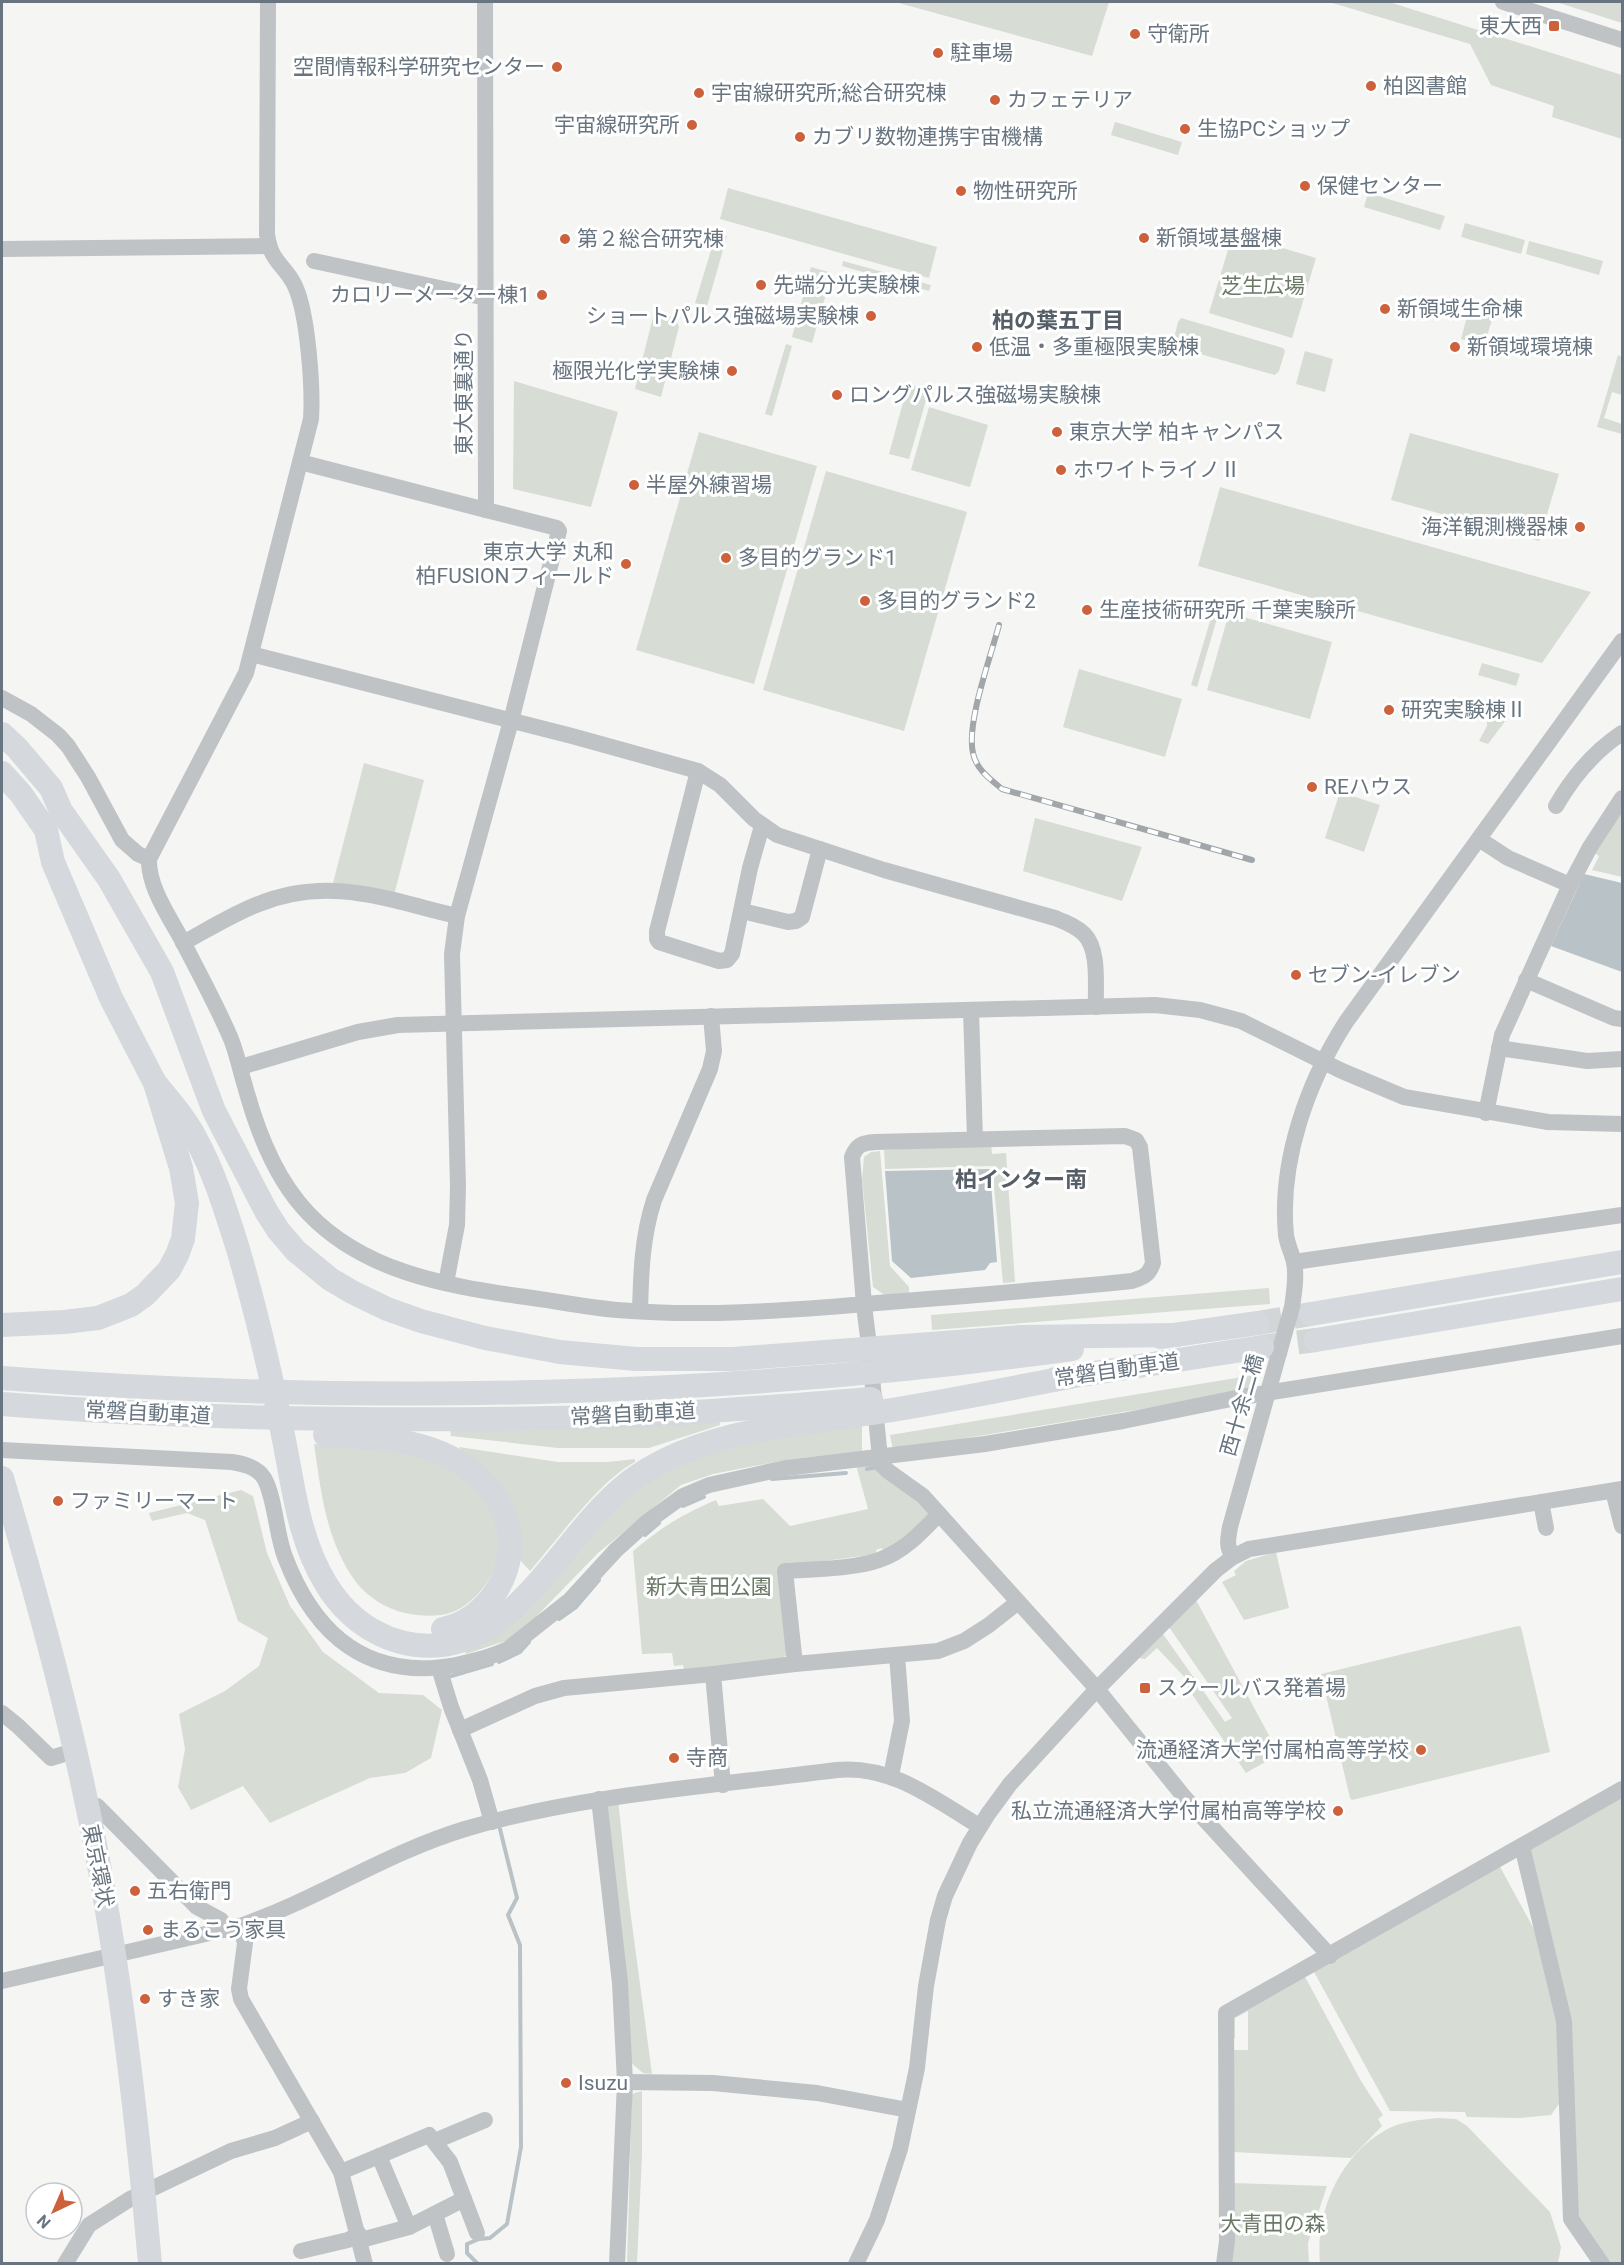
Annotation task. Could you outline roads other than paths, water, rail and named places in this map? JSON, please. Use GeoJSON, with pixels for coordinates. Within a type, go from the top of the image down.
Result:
{"type":"FeatureCollection","features":[{"type":"Feature","properties":{"kind":"highway"},"geometry":{"type":"LineString","coordinates":[[2,734],[51,788],[61,811],[109,879],[162,972],[214,1111],[274,1356],[293,1447],[303,1534],[315,1563],[337,1600],[364,1626],[379,1635],[414,1645],[446,1644],[461,1641],[477,1633],[522,1600],[580,1531],[619,1490],[661,1462],[695,1447],[751,1433],[1070,1377]]}},
{"type":"Feature","properties":{"kind":"highway"},"geometry":{"type":"LineString","coordinates":[[2,756],[39,794],[61,811]]}},
{"type":"Feature","properties":{"kind":"highway"},"geometry":{"type":"LineString","coordinates":[[2,773],[21,794],[46,830],[53,862],[111,999],[154,1083],[181,1168],[186,1203],[183,1239],[169,1270],[145,1295],[116,1312],[98,1318],[2,1325]]}},
{"type":"Feature","properties":{"kind":"highway"},"geometry":{"type":"LineString","coordinates":[[2,794],[53,862]]}},
{"type":"Feature","properties":{"kind":"highway"},"geometry":{"type":"LineString","coordinates":[[154,1083],[176,1108],[195,1136],[213,1173],[251,1294],[274,1356]]}},
{"type":"Feature","properties":{"kind":"highway"},"geometry":{"type":"LineString","coordinates":[[214,1111],[266,1211],[290,1244],[313,1266],[351,1292],[387,1309],[485,1338],[590,1355],[685,1360],[803,1354],[1021,1337],[1176,1335]]}},
{"type":"Feature","properties":{"kind":"highway"},"geometry":{"type":"LineString","coordinates":[[1311,1314],[1623,1262]]}},
{"type":"Feature","properties":{"kind":"highway"},"geometry":{"type":"LineString","coordinates":[[1316,1340],[1623,1289]]}},
{"type":"Feature","properties":{"kind":"highway","name":"常磐自動車道"},"geometry":{"type":"LineString","coordinates":[[2,1378],[299,1393],[465,1393],[601,1389],[751,1382],[872,1372],[1027,1356],[1258,1323]]}},
{"type":"Feature","properties":{"kind":"highway","name":"常磐自動車道"},"geometry":{"type":"LineString","coordinates":[[2,1404],[304,1420],[602,1416],[885,1398],[1070,1377],[1262,1347]]}},
{"type":"Feature","properties":{"kind":"highway"},"geometry":{"type":"LineString","coordinates":[[39,1407],[204,1428],[360,1437],[412,1444],[448,1457],[485,1483],[501,1506],[507,1520],[510,1546],[508,1561],[502,1582],[491,1600],[470,1618],[447,1628],[433,1630],[419,1630],[393,1624],[365,1608],[342,1582],[324,1548],[293,1447]]}},
{"type":"Feature","properties":{"kind":"highway","name":"東京環状"},"geometry":{"type":"LineString","coordinates":[[2,1478],[33,1586],[107,1957]]}},
{"type":"Feature","properties":{"kind":"highway","name":"東京環状"},"geometry":{"type":"LineString","coordinates":[[2,1536],[67,1753],[87,1808],[98,1859],[107,1957],[137,2196],[150,2264]]}},
{"type":"Feature","properties":{"kind":"highway","name":"東京環状"},"geometry":{"type":"LineString","coordinates":[[135,2264],[137,2196]]}},
{"type":"Feature","properties":{"kind":"street"},"geometry":{"type":"LineString","coordinates":[[268,2],[268,246],[294,284],[302,306],[312,404],[310,419],[246,673],[149,859],[149,870],[157,892],[222,1019],[267,1147],[284,1181],[309,1215],[344,1243],[398,1270],[446,1283],[564,1303],[640,1311],[807,1309],[864,1304],[1132,1281],[1150,1273],[1153,1263],[1152,1251],[1140,1147],[1136,1140],[1125,1136],[975,1138],[876,1142],[861,1144],[856,1148],[852,1157],[864,1304],[878,1450],[888,1471],[923,1496],[1097,1689],[1185,1798],[1330,1956]]}},
{"type":"Feature","properties":{"kind":"street","name":"東大東裏通り"},"geometry":{"type":"LineString","coordinates":[[485,2],[486,510]]}},
{"type":"Feature","properties":{"kind":"street"},"geometry":{"type":"LineString","coordinates":[[1503,2],[1623,40]]}},
{"type":"Feature","properties":{"kind":"street"},"geometry":{"type":"LineString","coordinates":[[2,249],[268,246]]}},
{"type":"Feature","properties":{"kind":"street"},"geometry":{"type":"LineString","coordinates":[[314,261],[486,298]]}},
{"type":"Feature","properties":{"kind":"street"},"geometry":{"type":"LineString","coordinates":[[300,462],[556,528],[559,531],[511,721],[457,916],[452,954],[459,1186],[457,1225],[446,1283]]}},
{"type":"Feature","properties":{"kind":"street","name":"西十余二橋"},"geometry":{"type":"LineString","coordinates":[[1233,1557],[1228,1550],[1230,1527],[1292,1307],[1295,1279],[1294,1262],[1287,1236],[1288,1174],[1301,1119],[1323,1061],[1346,1022],[1623,641]]}},
{"type":"Feature","properties":{"kind":"street"},"geometry":{"type":"LineString","coordinates":[[251,654],[698,771],[720,785],[762,826],[777,835],[884,870],[1055,918],[1086,935],[1091,946],[1096,1007]]}},
{"type":"Feature","properties":{"kind":"street"},"geometry":{"type":"LineString","coordinates":[[2,698],[31,714],[58,735],[88,777],[122,840],[138,854],[149,859]]}},
{"type":"Feature","properties":{"kind":"street"},"geometry":{"type":"LineString","coordinates":[[1556,806],[1582,769],[1606,744],[1623,733]]}},
{"type":"Feature","properties":{"kind":"street"},"geometry":{"type":"LineString","coordinates":[[698,771],[657,931],[657,939],[664,945],[718,961],[727,960],[732,954],[750,868],[762,826]]}},
{"type":"Feature","properties":{"kind":"street"},"geometry":{"type":"LineString","coordinates":[[1486,1113],[1502,1035],[1570,885],[1590,847],[1623,798]]}},
{"type":"Feature","properties":{"kind":"street"},"geometry":{"type":"LineString","coordinates":[[1479,839],[1508,858],[1570,885]]}},
{"type":"Feature","properties":{"kind":"street"},"geometry":{"type":"LineString","coordinates":[[742,911],[788,922],[802,917],[820,849]]}},
{"type":"Feature","properties":{"kind":"street"},"geometry":{"type":"LineString","coordinates":[[183,943],[254,906],[284,895],[311,890],[356,892],[457,916]]}},
{"type":"Feature","properties":{"kind":"street"},"geometry":{"type":"LineString","coordinates":[[1526,980],[1623,1020]]}},
{"type":"Feature","properties":{"kind":"street"},"geometry":{"type":"LineString","coordinates":[[240,1067],[358,1032],[398,1025],[1155,1005],[1200,1010],[1259,1029],[1404,1097],[1548,1122],[1623,1124]]}},
{"type":"Feature","properties":{"kind":"street"},"geometry":{"type":"LineString","coordinates":[[971,1010],[975,1138]]}},
{"type":"Feature","properties":{"kind":"street"},"geometry":{"type":"LineString","coordinates":[[640,1311],[644,1236],[648,1218],[710,1070],[714,1051],[711,1016]]}},
{"type":"Feature","properties":{"kind":"street"},"geometry":{"type":"LineString","coordinates":[[1499,1048],[1587,1061],[1623,1059]]}},
{"type":"Feature","properties":{"kind":"street"},"geometry":{"type":"LineString","coordinates":[[1294,1262],[1623,1215]]}},
{"type":"Feature","properties":{"kind":"street"},"geometry":{"type":"LineString","coordinates":[[2,1450],[232,1462],[247,1465],[262,1475],[267,1484],[278,1534],[292,1575],[324,1626],[353,1650],[378,1661],[414,1669],[440,1668],[497,1655],[508,1649],[570,1600],[616,1550],[647,1522],[692,1491],[719,1482],[878,1450],[985,1444],[1123,1421],[1241,1397],[1268,1395],[1623,1336]]}},
{"type":"Feature","properties":{"kind":"street"},"geometry":{"type":"LineString","coordinates":[[856,2264],[877,2220],[892,2178],[917,2068],[926,1986],[938,1920],[956,1869],[979,1826],[1010,1784],[1097,1689],[1216,1570],[1233,1557],[1249,1549],[1618,1490],[1623,1526]]}},
{"type":"Feature","properties":{"kind":"street"},"geometry":{"type":"LineString","coordinates":[[1541,1502],[1546,1528]]}},
{"type":"Feature","properties":{"kind":"street"},"geometry":{"type":"LineString","coordinates":[[795,1664],[785,1571],[878,1561],[891,1555],[923,1532],[939,1514]]}},
{"type":"Feature","properties":{"kind":"street"},"geometry":{"type":"LineString","coordinates":[[460,1730],[535,1695],[564,1688],[938,1651],[964,1641],[1018,1602]]}},
{"type":"Feature","properties":{"kind":"street"},"geometry":{"type":"LineString","coordinates":[[891,1776],[902,1721],[902,1693],[897,1655]]}},
{"type":"Feature","properties":{"kind":"street"},"geometry":{"type":"LineString","coordinates":[[440,1668],[460,1730],[480,1780],[492,1822]]}},
{"type":"Feature","properties":{"kind":"street"},"geometry":{"type":"LineString","coordinates":[[713,1674],[723,1785]]}},
{"type":"Feature","properties":{"kind":"street"},"geometry":{"type":"LineString","coordinates":[[2,1713],[51,1758],[67,1753]]}},
{"type":"Feature","properties":{"kind":"street"},"geometry":{"type":"LineString","coordinates":[[2,1981],[232,1928],[275,1913],[404,1851],[453,1833],[492,1822],[599,1799],[848,1769],[873,1771],[891,1776],[979,1826]]}},
{"type":"Feature","properties":{"kind":"street"},"geometry":{"type":"LineString","coordinates":[[1224,2264],[1227,2241],[1226,2013],[1623,1789]]}},
{"type":"Feature","properties":{"kind":"street"},"geometry":{"type":"LineString","coordinates":[[599,1799],[620,1983],[626,2082],[617,2264]]}},
{"type":"Feature","properties":{"kind":"street"},"geometry":{"type":"LineString","coordinates":[[87,1808],[97,1806],[197,1907],[232,1928],[245,1943],[239,1989],[241,1999],[341,2172],[360,2237],[365,2264]]}},
{"type":"Feature","properties":{"kind":"street"},"geometry":{"type":"LineString","coordinates":[[1522,1845],[1564,2021],[1571,2219],[1602,2264]]}},
{"type":"Feature","properties":{"kind":"street"},"geometry":{"type":"LineString","coordinates":[[626,2082],[713,2083],[828,2095],[908,2110]]}},
{"type":"Feature","properties":{"kind":"street"},"geometry":{"type":"LineString","coordinates":[[435,2141],[485,2120]]}},
{"type":"Feature","properties":{"kind":"street"},"geometry":{"type":"LineString","coordinates":[[65,2264],[89,2225],[137,2196],[231,2151],[275,2138],[312,2121]]}},
{"type":"Feature","properties":{"kind":"street"},"geometry":{"type":"LineString","coordinates":[[341,2172],[429,2135],[450,2162],[477,2233]]}},
{"type":"Feature","properties":{"kind":"street"},"geometry":{"type":"LineString","coordinates":[[379,2156],[409,2227]]}},
{"type":"Feature","properties":{"kind":"street"},"geometry":{"type":"LineString","coordinates":[[301,2251],[409,2227],[464,2199]]}},
{"type":"Feature","properties":{"kind":"street"},"geometry":{"type":"LineString","coordinates":[[435,2214],[447,2254]]}},
{"type":"Feature","properties":{"kind":"waterway"},"geometry":{"type":"LineString","coordinates":[[867,1469],[877,1467]]}},
{"type":"Feature","properties":{"kind":"waterway"},"geometry":{"type":"LineString","coordinates":[[772,1479],[846,1473]]}},
{"type":"Feature","properties":{"kind":"waterway"},"geometry":{"type":"LineString","coordinates":[[683,1506],[704,1497]]}},
{"type":"Feature","properties":{"kind":"waterway"},"geometry":{"type":"LineString","coordinates":[[645,1535],[659,1523]]}},
{"type":"Feature","properties":{"kind":"waterway"},"geometry":{"type":"LineString","coordinates":[[559,1619],[576,1607],[599,1580]]}},
{"type":"Feature","properties":{"kind":"waterway"},"geometry":{"type":"LineString","coordinates":[[499,1662],[520,1652],[529,1642]]}},
{"type":"Feature","properties":{"kind":"waterway"},"geometry":{"type":"LineString","coordinates":[[448,1677],[492,1664]]}},
{"type":"Feature","properties":{"kind":"waterway"},"geometry":{"type":"LineString","coordinates":[[478,2264],[467,2253],[467,2244],[479,2239],[490,2238],[507,2224],[521,2147],[520,1945],[508,1915],[517,1898],[500,1829]]}},
{"type":"Feature","properties":{"kind":"tunnel"},"geometry":{"type":"LineString","coordinates":[[1258,1323],[1311,1314]]}},
{"type":"Feature","properties":{"kind":"tunnel"},"geometry":{"type":"LineString","coordinates":[[1262,1347],[1316,1340]]}},
{"type":"Feature","properties":{"kind":"railway"},"geometry":{"type":"LineString","coordinates":[[999,625],[985,671],[973,725],[973,753],[980,769],[988,777],[1002,789],[1252,860]]}},
{"type":"Feature","properties":{"kind":"place","name":"東大西"},"geometry":{"type":"Point","coordinates":[1554,26]}},
{"type":"Feature","properties":{"kind":"place","name":"守衛所"},"geometry":{"type":"Point","coordinates":[1135,34]}},
{"type":"Feature","properties":{"kind":"place","name":"駐車場"},"geometry":{"type":"Point","coordinates":[938,53]}},
{"type":"Feature","properties":{"kind":"place","name":"空間情報科学研究センター"},"geometry":{"type":"Point","coordinates":[557,67]}},
{"type":"Feature","properties":{"kind":"place","name":"柏図書館"},"geometry":{"type":"Point","coordinates":[1371,86]}},
{"type":"Feature","properties":{"kind":"place","name":"宇宙線研究所;総合研究棟"},"geometry":{"type":"Point","coordinates":[699,93]}},
{"type":"Feature","properties":{"kind":"place","name":"カフェテリア"},"geometry":{"type":"Point","coordinates":[995,100]}},
{"type":"Feature","properties":{"kind":"place","name":"宇宙線研究所"},"geometry":{"type":"Point","coordinates":[692,125]}},
{"type":"Feature","properties":{"kind":"place","name":"生協PCショップ"},"geometry":{"type":"Point","coordinates":[1185,129]}},
{"type":"Feature","properties":{"kind":"place","name":"カブリ数物連携宇宙機構"},"geometry":{"type":"Point","coordinates":[800,137]}},
{"type":"Feature","properties":{"kind":"place","name":"保健センター"},"geometry":{"type":"Point","coordinates":[1305,186]}},
{"type":"Feature","properties":{"kind":"place","name":"物性研究所"},"geometry":{"type":"Point","coordinates":[961,191]}},
{"type":"Feature","properties":{"kind":"place","name":"新領域基盤棟"},"geometry":{"type":"Point","coordinates":[1144,238]}},
{"type":"Feature","properties":{"kind":"place","name":"第２総合研究棟"},"geometry":{"type":"Point","coordinates":[565,239]}},
{"type":"Feature","properties":{"kind":"place","name":"先端分光実験棟"},"geometry":{"type":"Point","coordinates":[761,285]}},
{"type":"Feature","properties":{"kind":"place","name":"カロリーメーター棟1"},"geometry":{"type":"Point","coordinates":[542,295]}},
{"type":"Feature","properties":{"kind":"place","name":"新領域生命棟"},"geometry":{"type":"Point","coordinates":[1385,309]}},
{"type":"Feature","properties":{"kind":"place","name":"ショートパルス強磁場実験棟"},"geometry":{"type":"Point","coordinates":[871,316]}},
{"type":"Feature","properties":{"kind":"place","name":"低温・多重極限実験棟"},"geometry":{"type":"Point","coordinates":[977,347]}},
{"type":"Feature","properties":{"kind":"place","name":"新領域環境棟"},"geometry":{"type":"Point","coordinates":[1455,347]}},
{"type":"Feature","properties":{"kind":"place","name":"極限光化学実験棟"},"geometry":{"type":"Point","coordinates":[732,371]}},
{"type":"Feature","properties":{"kind":"place","name":"ロングパルス強磁場実験棟"},"geometry":{"type":"Point","coordinates":[837,395]}},
{"type":"Feature","properties":{"kind":"place","name":"東京大学 柏キャンパス"},"geometry":{"type":"Point","coordinates":[1057,432]}},
{"type":"Feature","properties":{"kind":"place","name":"ホワイトライノⅡ"},"geometry":{"type":"Point","coordinates":[1061,470]}},
{"type":"Feature","properties":{"kind":"place","name":"半屋外練習場"},"geometry":{"type":"Point","coordinates":[634,485]}},
{"type":"Feature","properties":{"kind":"place","name":"海洋観測機器棟"},"geometry":{"type":"Point","coordinates":[1580,527]}},
{"type":"Feature","properties":{"kind":"place","name":"多目的グランド1"},"geometry":{"type":"Point","coordinates":[726,558]}},
{"type":"Feature","properties":{"kind":"place","name":"東京大学 丸和 柏FUSIONフィールド"},"geometry":{"type":"Point","coordinates":[626,564]}},
{"type":"Feature","properties":{"kind":"place","name":"多目的グランド2"},"geometry":{"type":"Point","coordinates":[865,601]}},
{"type":"Feature","properties":{"kind":"place","name":"生産技術研究所 千葉実験所"},"geometry":{"type":"Point","coordinates":[1087,610]}},
{"type":"Feature","properties":{"kind":"place","name":"研究実験棟Ⅱ"},"geometry":{"type":"Point","coordinates":[1389,710]}},
{"type":"Feature","properties":{"kind":"place","name":"REハウス"},"geometry":{"type":"Point","coordinates":[1312,787]}},
{"type":"Feature","properties":{"kind":"place","name":"セブン-イレブン"},"geometry":{"type":"Point","coordinates":[1296,975]}},
{"type":"Feature","properties":{"kind":"place","name":"ファミリーマート"},"geometry":{"type":"Point","coordinates":[58,1501]}},
{"type":"Feature","properties":{"kind":"place","name":"スクールバス発着場"},"geometry":{"type":"Point","coordinates":[1145,1688]}},
{"type":"Feature","properties":{"kind":"place","name":"流通経済大学付属柏高等学校"},"geometry":{"type":"Point","coordinates":[1421,1750]}},
{"type":"Feature","properties":{"kind":"place","name":"寺商"},"geometry":{"type":"Point","coordinates":[674,1758]}},
{"type":"Feature","properties":{"kind":"place","name":"私立流通経済大学付属柏高等学校"},"geometry":{"type":"Point","coordinates":[1338,1811]}},
{"type":"Feature","properties":{"kind":"place","name":"五右衛門"},"geometry":{"type":"Point","coordinates":[135,1891]}},
{"type":"Feature","properties":{"kind":"place","name":"まるこう家具"},"geometry":{"type":"Point","coordinates":[148,1930]}},
{"type":"Feature","properties":{"kind":"place","name":"すき家"},"geometry":{"type":"Point","coordinates":[145,1999]}},
{"type":"Feature","properties":{"kind":"place","name":"Isuzu"},"geometry":{"type":"Point","coordinates":[566,2083]}},
{"type":"Feature","properties":{"kind":"district","name":"柏の葉五丁目"},"geometry":{"type":"Point","coordinates":[1058,320]}},
{"type":"Feature","properties":{"kind":"district","name":"柏インター南"},"geometry":{"type":"Point","coordinates":[1021,1179]}},
{"type":"Feature","properties":{"kind":"park label","name":"芝生広場"},"geometry":{"type":"Point","coordinates":[1263,286]}},
{"type":"Feature","properties":{"kind":"park label","name":"新大青田公園"},"geometry":{"type":"Point","coordinates":[709,1587]}},
{"type":"Feature","properties":{"kind":"park label","name":"大青田の森"},"geometry":{"type":"Point","coordinates":[1273,2224]}}]}
